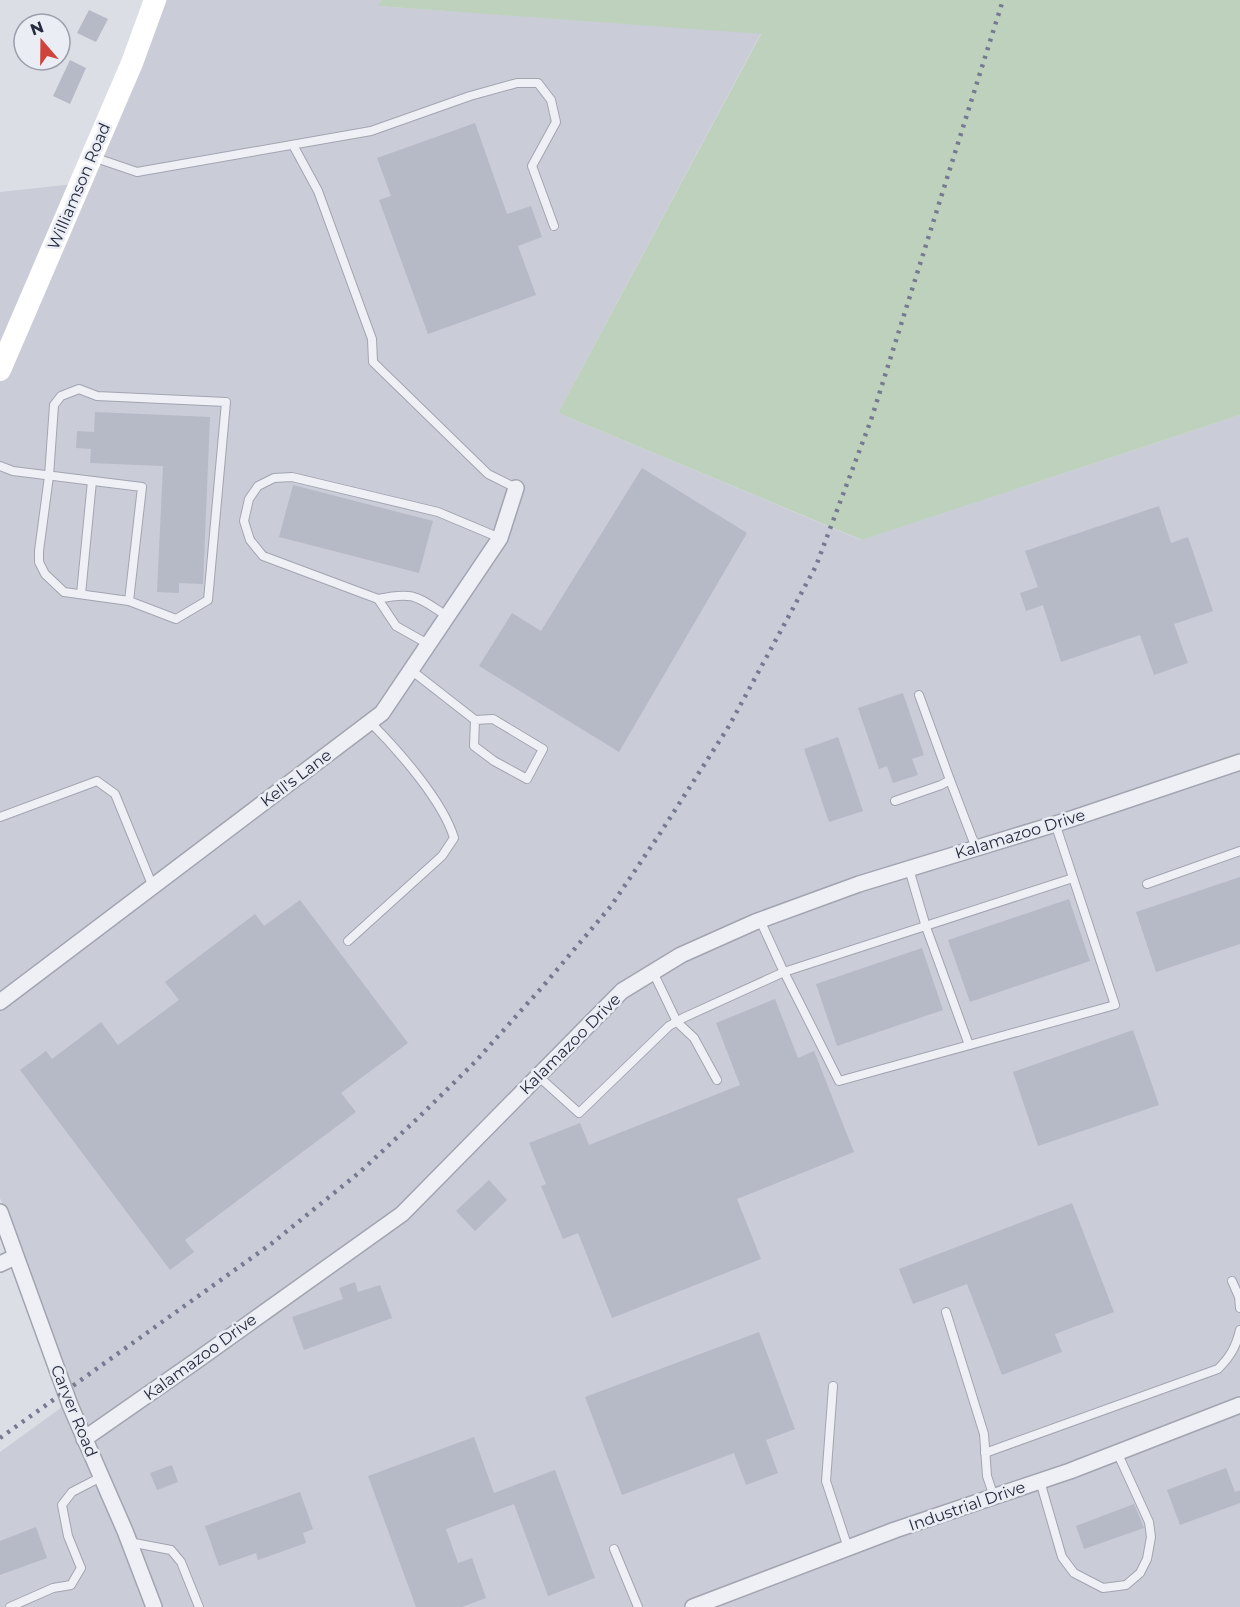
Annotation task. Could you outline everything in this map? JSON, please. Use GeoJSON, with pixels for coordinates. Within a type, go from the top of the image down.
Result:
{"type":"FeatureCollection","features":[{"type":"Feature","properties":{"kind":"main road","name":"Williamson Road"},"geometry":{"type":"LineString","coordinates":[[0,370],[132,63],[155,0]]}},
{"type":"Feature","properties":{"kind":"street","name":"Kell's Lane"},"geometry":{"type":"LineString","coordinates":[[0,1002],[382,714],[500,538],[516,488]]}},
{"type":"Feature","properties":{"kind":"street","name":"Kalamazoo Drive"},"geometry":{"type":"LineString","coordinates":[[84,1439],[402,1214],[622,991],[681,955],[760,920],[859,884],[1240,762]]}},
{"type":"Feature","properties":{"kind":"street","name":"Carver Road"},"geometry":{"type":"LineString","coordinates":[[0,1212],[70,1405],[129,1542],[154,1607]]}},
{"type":"Feature","properties":{"kind":"street"},"geometry":{"type":"LineString","coordinates":[[0,1264],[15,1257]]}},
{"type":"Feature","properties":{"kind":"street","name":"Industrial Drive"},"geometry":{"type":"LineString","coordinates":[[693,1607],[896,1530],[1040,1481],[1240,1404]]}},
{"type":"Feature","properties":{"kind":"lane"},"geometry":{"type":"LineString","coordinates":[[91,157],[137,172],[371,131],[470,96],[517,83],[538,83],[551,100],[556,122],[532,166],[554,226]]}},
{"type":"Feature","properties":{"kind":"lane"},"geometry":{"type":"LineString","coordinates":[[293,145],[318,191],[372,339],[374,363],[488,474],[516,488]]}},
{"type":"Feature","properties":{"kind":"lane"},"geometry":{"type":"LineString","coordinates":[[79,389],[97,396],[226,402],[208,600],[176,619],[129,601],[64,592],[45,574],[39,562],[49,476],[54,405],[61,396],[79,389]]}},
{"type":"Feature","properties":{"kind":"lane"},"geometry":{"type":"LineString","coordinates":[[0,466],[13,471],[142,487],[129,601]]}},
{"type":"Feature","properties":{"kind":"lane"},"geometry":{"type":"LineString","coordinates":[[447,616],[416,597],[400,595],[378,599],[263,556],[250,540],[244,521],[249,499],[258,486],[274,478],[292,477],[438,512],[500,538]]}},
{"type":"Feature","properties":{"kind":"lane"},"geometry":{"type":"LineString","coordinates":[[81,594],[92,481]]}},
{"type":"Feature","properties":{"kind":"lane"},"geometry":{"type":"LineString","coordinates":[[378,599],[396,626],[428,644]]}},
{"type":"Feature","properties":{"kind":"lane"},"geometry":{"type":"LineString","coordinates":[[411,670],[475,720],[493,718],[543,749],[527,779],[494,761],[474,746],[475,720]]}},
{"type":"Feature","properties":{"kind":"lane"},"geometry":{"type":"LineString","coordinates":[[919,695],[976,848]]}},
{"type":"Feature","properties":{"kind":"lane"},"geometry":{"type":"LineString","coordinates":[[348,941],[442,856],[454,838],[450,824],[427,790],[406,762],[370,722]]}},
{"type":"Feature","properties":{"kind":"lane"},"geometry":{"type":"LineString","coordinates":[[895,801],[950,780]]}},
{"type":"Feature","properties":{"kind":"lane"},"geometry":{"type":"LineString","coordinates":[[0,817],[97,781],[115,794],[153,887]]}},
{"type":"Feature","properties":{"kind":"lane"},"geometry":{"type":"LineString","coordinates":[[760,920],[839,1081],[1115,1005],[1055,823]]}},
{"type":"Feature","properties":{"kind":"lane"},"geometry":{"type":"LineString","coordinates":[[1147,884],[1240,851]]}},
{"type":"Feature","properties":{"kind":"lane"},"geometry":{"type":"LineString","coordinates":[[909,868],[926,927],[969,1045]]}},
{"type":"Feature","properties":{"kind":"lane"},"geometry":{"type":"LineString","coordinates":[[538,1076],[579,1113],[669,1026],[677,1022],[784,972],[1073,878]]}},
{"type":"Feature","properties":{"kind":"lane"},"geometry":{"type":"LineString","coordinates":[[653,972],[677,1022],[694,1038],[717,1080]]}},
{"type":"Feature","properties":{"kind":"lane"},"geometry":{"type":"LineString","coordinates":[[1232,1281],[1239,1297],[1240,1308]]}},
{"type":"Feature","properties":{"kind":"lane"},"geometry":{"type":"LineString","coordinates":[[946,1312],[984,1434],[987,1476],[994,1497]]}},
{"type":"Feature","properties":{"kind":"lane"},"geometry":{"type":"LineString","coordinates":[[985,1454],[1218,1369],[1229,1358],[1240,1330]]}},
{"type":"Feature","properties":{"kind":"lane"},"geometry":{"type":"LineString","coordinates":[[833,1386],[826,1481],[848,1548]]}},
{"type":"Feature","properties":{"kind":"lane"},"geometry":{"type":"LineString","coordinates":[[1040,1481],[1062,1557],[1074,1573],[1103,1588],[1126,1585],[1140,1573],[1147,1559],[1151,1537],[1149,1522],[1117,1452]]}},
{"type":"Feature","properties":{"kind":"lane"},"geometry":{"type":"LineString","coordinates":[[10,1607],[53,1588],[71,1585],[81,1568],[68,1536],[62,1505],[72,1492],[101,1477]]}},
{"type":"Feature","properties":{"kind":"lane"},"geometry":{"type":"LineString","coordinates":[[129,1542],[171,1550],[181,1562],[199,1607]]}},
{"type":"Feature","properties":{"kind":"lane"},"geometry":{"type":"LineString","coordinates":[[614,1549],[638,1607]]}},
{"type":"Feature","properties":{"kind":"shaded area"},"geometry":{"type":"Polygon","coordinates":[[[167,0],[381,0],[379,6],[761,33],[558,413],[861,540],[1240,415],[1240,1607],[0,1607],[0,1452],[73,1399],[0,1198],[0,192],[83,183],[167,0]]]}},
{"type":"Feature","properties":{"kind":"green space"},"geometry":{"type":"Polygon","coordinates":[[[381,0],[1240,0],[1240,415],[862,540],[558,413],[761,34],[378,6],[381,0]]]}},
{"type":"Feature","properties":{"kind":"building"},"geometry":{"type":"Polygon","coordinates":[[[89,10],[108,19],[96,42],[77,33],[89,10]]]}},
{"type":"Feature","properties":{"kind":"building"},"geometry":{"type":"Polygon","coordinates":[[[72,61],[86,68],[70,104],[53,96],[64,72],[72,72],[72,61]]]}},
{"type":"Feature","properties":{"kind":"building"},"geometry":{"type":"Polygon","coordinates":[[[475,123],[507,214],[531,206],[542,237],[518,246],[536,295],[428,334],[379,200],[391,196],[377,158],[475,123]]]}},
{"type":"Feature","properties":{"kind":"building"},"geometry":{"type":"Polygon","coordinates":[[[95,412],[210,417],[203,584],[179,583],[179,593],[157,592],[163,466],[90,463],[91,449],[76,448],[77,431],[94,432],[95,412]]]}},
{"type":"Feature","properties":{"kind":"building"},"geometry":{"type":"Polygon","coordinates":[[[642,468],[747,533],[619,752],[479,666],[512,613],[541,631],[642,468]]]}},
{"type":"Feature","properties":{"kind":"building"},"geometry":{"type":"Polygon","coordinates":[[[293,485],[433,521],[419,573],[279,537],[293,485]]]}},
{"type":"Feature","properties":{"kind":"building"},"geometry":{"type":"Polygon","coordinates":[[[1159,506],[1171,543],[1188,537],[1213,611],[1174,624],[1188,663],[1154,675],[1140,635],[1061,662],[1043,605],[1026,611],[1020,593],[1038,587],[1025,551],[1159,506]]]}},
{"type":"Feature","properties":{"kind":"building"},"geometry":{"type":"Polygon","coordinates":[[[903,693],[924,755],[912,759],[918,775],[893,783],[887,766],[879,769],[858,708],[903,693]]]}},
{"type":"Feature","properties":{"kind":"building"},"geometry":{"type":"Polygon","coordinates":[[[838,737],[863,811],[829,822],[804,749],[838,737]]]}},
{"type":"Feature","properties":{"kind":"building"},"geometry":{"type":"Polygon","coordinates":[[[1240,877],[1240,944],[1156,972],[1136,912],[1240,877]]]}},
{"type":"Feature","properties":{"kind":"building"},"geometry":{"type":"Polygon","coordinates":[[[1069,899],[1090,961],[970,1002],[948,940],[1069,899]]]}},
{"type":"Feature","properties":{"kind":"building"},"geometry":{"type":"Polygon","coordinates":[[[300,900],[408,1043],[341,1093],[356,1112],[185,1240],[194,1252],[170,1270],[20,1070],[46,1051],[52,1059],[101,1022],[118,1045],[179,1000],[165,982],[255,914],[264,926],[300,900]]]}},
{"type":"Feature","properties":{"kind":"building"},"geometry":{"type":"Polygon","coordinates":[[[922,948],[943,1010],[837,1046],[816,984],[922,948]]]}},
{"type":"Feature","properties":{"kind":"building"},"geometry":{"type":"Polygon","coordinates":[[[775,999],[798,1058],[814,1051],[854,1152],[737,1199],[761,1259],[612,1318],[578,1233],[563,1239],[541,1186],[546,1184],[529,1143],[580,1123],[589,1145],[740,1085],[716,1023],[775,999]]]}},
{"type":"Feature","properties":{"kind":"building"},"geometry":{"type":"Polygon","coordinates":[[[1133,1030],[1159,1105],[1038,1146],[1013,1072],[1133,1030]]]}},
{"type":"Feature","properties":{"kind":"building"},"geometry":{"type":"Polygon","coordinates":[[[489,1180],[507,1200],[475,1231],[456,1211],[489,1180]]]}},
{"type":"Feature","properties":{"kind":"building"},"geometry":{"type":"Polygon","coordinates":[[[1072,1203],[1114,1312],[1055,1334],[1062,1352],[1002,1375],[967,1284],[913,1304],[899,1269],[1072,1203]]]}},
{"type":"Feature","properties":{"kind":"building"},"geometry":{"type":"Polygon","coordinates":[[[355,1282],[358,1292],[380,1285],[392,1318],[304,1350],[292,1317],[343,1299],[339,1288],[355,1282]]]}},
{"type":"Feature","properties":{"kind":"building"},"geometry":{"type":"Polygon","coordinates":[[[759,1332],[795,1429],[766,1440],[778,1473],[746,1485],[734,1453],[622,1495],[585,1397],[759,1332]]]}},
{"type":"Feature","properties":{"kind":"building"},"geometry":{"type":"Polygon","coordinates":[[[474,1437],[494,1493],[555,1470],[595,1578],[548,1596],[514,1504],[446,1529],[458,1563],[472,1558],[486,1598],[462,1607],[416,1607],[368,1476],[474,1437]]]}},
{"type":"Feature","properties":{"kind":"building"},"geometry":{"type":"Polygon","coordinates":[[[172,1465],[178,1482],[157,1490],[150,1473],[172,1465]]]}},
{"type":"Feature","properties":{"kind":"building"},"geometry":{"type":"Polygon","coordinates":[[[1226,1468],[1235,1492],[1240,1490],[1240,1503],[1180,1525],[1167,1490],[1226,1468]]]}},
{"type":"Feature","properties":{"kind":"building"},"geometry":{"type":"Polygon","coordinates":[[[300,1492],[313,1529],[303,1533],[306,1543],[258,1560],[256,1553],[219,1566],[205,1526],[300,1492]]]}},
{"type":"Feature","properties":{"kind":"building"},"geometry":{"type":"Polygon","coordinates":[[[1134,1504],[1144,1528],[1084,1549],[1076,1526],[1134,1504]]]}},
{"type":"Feature","properties":{"kind":"building"},"geometry":{"type":"Polygon","coordinates":[[[36,1527],[47,1558],[0,1575],[0,1541],[36,1527]]]}},
{"type":"Feature","properties":{"kind":"railway"},"geometry":{"type":"LineString","coordinates":[[0,1438],[271,1244],[360,1172],[475,1062],[611,906],[729,726],[816,566],[871,420],[1003,0]]}}]}
